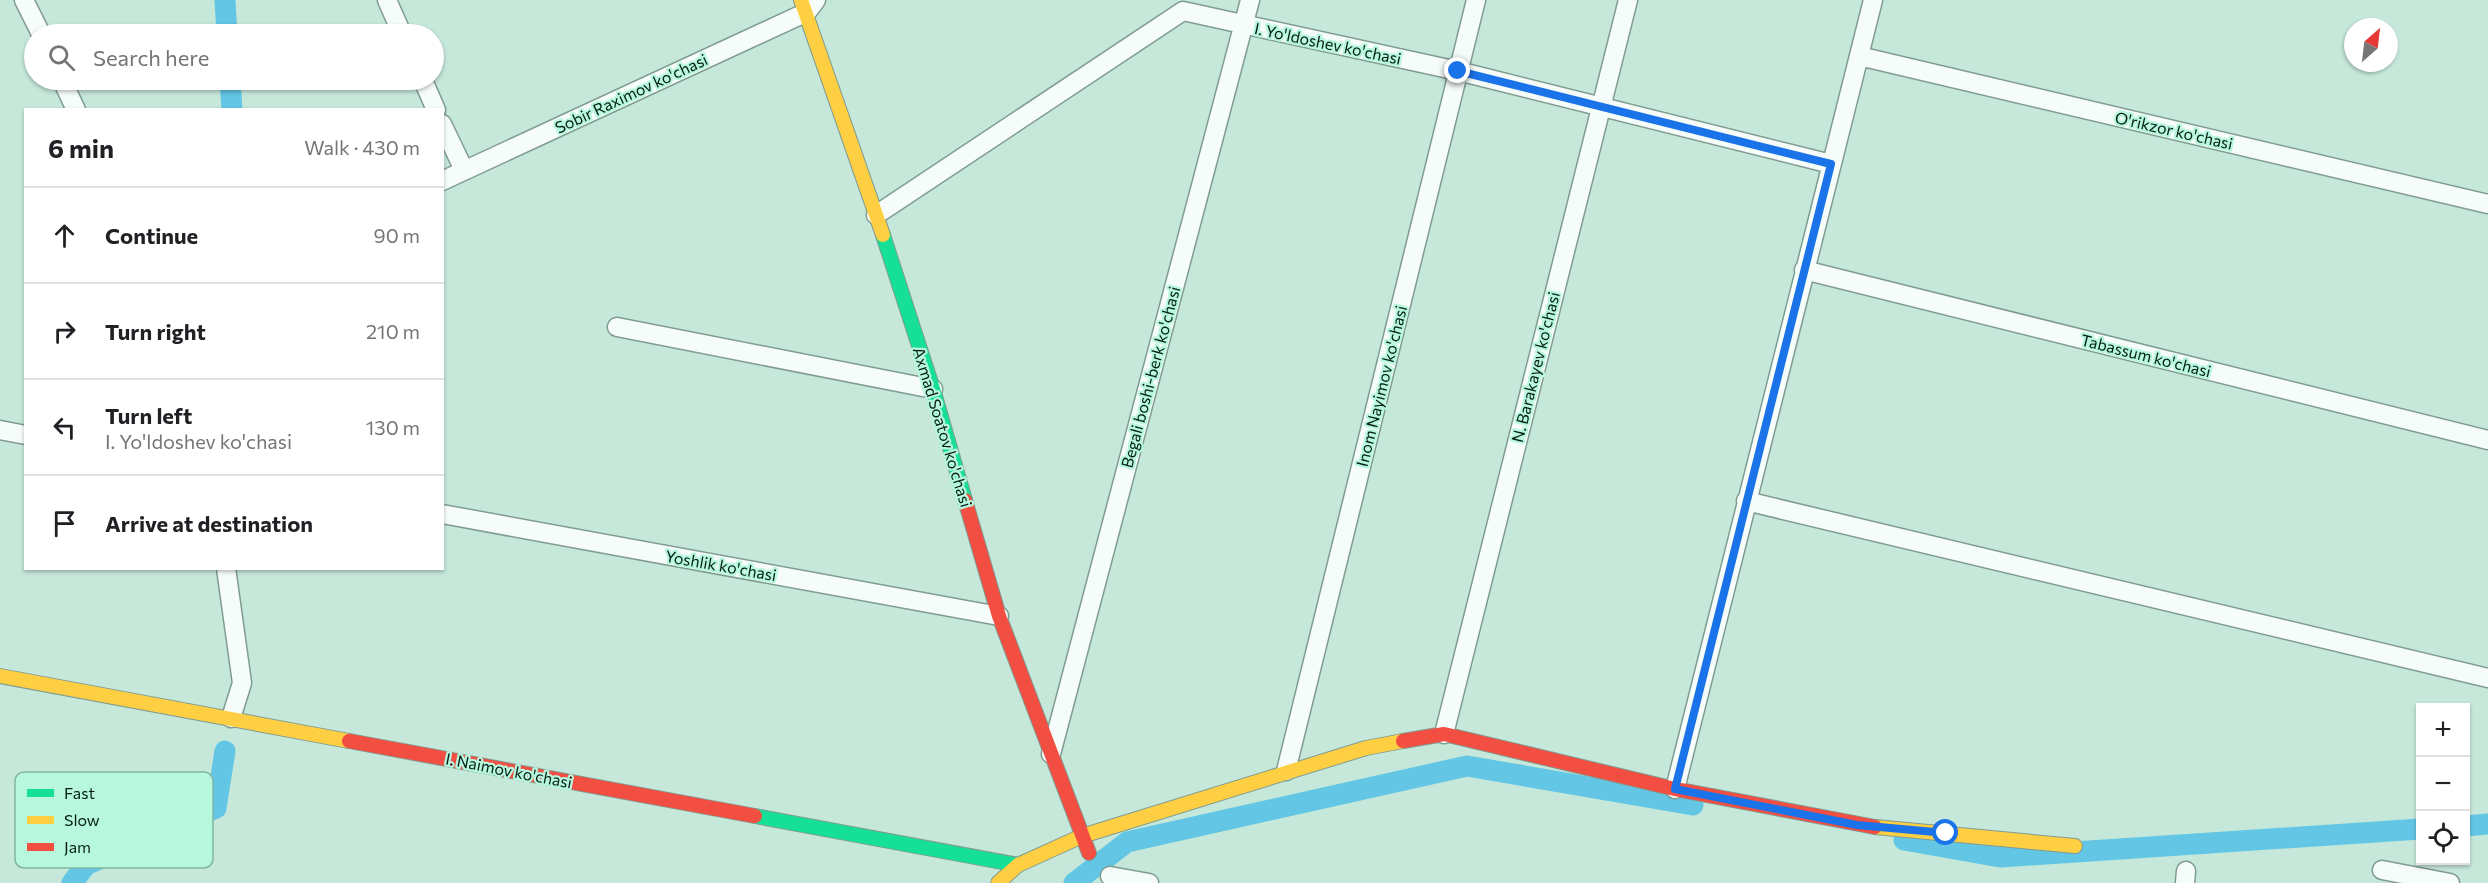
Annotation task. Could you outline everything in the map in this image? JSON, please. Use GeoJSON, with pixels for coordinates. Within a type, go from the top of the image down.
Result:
{"type":"FeatureCollection","features":[{"type":"Feature","properties":{"kind":"street"},"geometry":{"type":"LineString","coordinates":[[24,0],[36,24]]}},
{"type":"Feature","properties":{"kind":"street"},"geometry":{"type":"LineString","coordinates":[[387,0],[398,24]]}},
{"type":"Feature","properties":{"kind":"street","name":"Begali boshi-berk ko'chasi"},"geometry":{"type":"LineString","coordinates":[[1051,754],[1250,0]]}},
{"type":"Feature","properties":{"kind":"street","name":"Inom Nayimov ko'chasi"},"geometry":{"type":"LineString","coordinates":[[1286,771],[1476,0]]}},
{"type":"Feature","properties":{"kind":"street","name":"N. Barakayev ko'chasi"},"geometry":{"type":"LineString","coordinates":[[1444,734],[1628,0]]}},
{"type":"Feature","properties":{"kind":"street"},"geometry":{"type":"LineString","coordinates":[[1675,789],[1873,0]]}},
{"type":"Feature","properties":{"kind":"street","name":"Sobir Raximov ko'chasi"},"geometry":{"type":"LineString","coordinates":[[444,180],[808,4]]}},
{"type":"Feature","properties":{"kind":"street","name":"Axmad Soatov ko'chasi"},"geometry":{"type":"LineString","coordinates":[[808,4],[933,389],[999,616],[1082,836],[1102,869]]}},
{"type":"Feature","properties":{"kind":"street","name":"I. Yo'ldoshev ko'chasi"},"geometry":{"type":"LineString","coordinates":[[876,214],[1183,11],[1458,71],[1831,164]]}},
{"type":"Feature","properties":{"kind":"street","name":"O'rikzor ko'chasi"},"geometry":{"type":"LineString","coordinates":[[1859,56],[2488,204]]}},
{"type":"Feature","properties":{"kind":"street"},"geometry":{"type":"LineString","coordinates":[[67,90],[75,108]]}},
{"type":"Feature","properties":{"kind":"street"},"geometry":{"type":"LineString","coordinates":[[427,90],[435,108]]}},
{"type":"Feature","properties":{"kind":"street"},"geometry":{"type":"LineString","coordinates":[[444,128],[464,170]]}},
{"type":"Feature","properties":{"kind":"street","name":"Tabassum ko'chasi"},"geometry":{"type":"LineString","coordinates":[[1804,270],[2488,440]]}},
{"type":"Feature","properties":{"kind":"street"},"geometry":{"type":"LineString","coordinates":[[617,327],[933,389]]}},
{"type":"Feature","properties":{"kind":"street"},"geometry":{"type":"LineString","coordinates":[[0,430],[24,435]]}},
{"type":"Feature","properties":{"kind":"street"},"geometry":{"type":"LineString","coordinates":[[1746,501],[2488,678]]}},
{"type":"Feature","properties":{"kind":"street","name":"Yoshlik ko'chasi"},"geometry":{"type":"LineString","coordinates":[[444,514],[999,616]]}},
{"type":"Feature","properties":{"kind":"street"},"geometry":{"type":"LineString","coordinates":[[226,570],[242,683],[231,718]]}},
{"type":"Feature","properties":{"kind":"street","name":"I. Naimov ko'chasi"},"geometry":{"type":"LineString","coordinates":[[0,676],[1018,865]]}},
{"type":"Feature","properties":{"kind":"street"},"geometry":{"type":"LineString","coordinates":[[998,883],[1018,865],[1082,836],[1366,748],[1444,734],[1675,789],[1857,825],[2075,846]]}},
{"type":"Feature","properties":{"kind":"street"},"geometry":{"type":"LineString","coordinates":[[1102,869],[1149,883]]}},
{"type":"Feature","properties":{"kind":"street"},"geometry":{"type":"LineString","coordinates":[[2382,870],[2450,883]]}},
{"type":"Feature","properties":{"kind":"waterway"},"geometry":{"type":"LineString","coordinates":[[225,0],[226,24]]}},
{"type":"Feature","properties":{"kind":"waterway"},"geometry":{"type":"LineString","coordinates":[[231,90],[232,108]]}},
{"type":"Feature","properties":{"kind":"waterway"},"geometry":{"type":"LineString","coordinates":[[213,809],[216,808],[225,751]]}},
{"type":"Feature","properties":{"kind":"waterway"},"geometry":{"type":"LineString","coordinates":[[1074,883],[1127,842],[1467,766],[1693,805]]}},
{"type":"Feature","properties":{"kind":"waterway"},"geometry":{"type":"LineString","coordinates":[[2470,826],[2488,824]]}},
{"type":"Feature","properties":{"kind":"waterway"},"geometry":{"type":"LineString","coordinates":[[1904,840],[2000,857],[2416,829]]}},
{"type":"Feature","properties":{"kind":"waterway"},"geometry":{"type":"LineString","coordinates":[[72,883],[84,868]]}},
{"type":"Feature","properties":{"kind":"traffic: fast"},"geometry":{"type":"LineString","coordinates":[[883,235],[933,389],[965,500]]}},
{"type":"Feature","properties":{"kind":"traffic: fast"},"geometry":{"type":"LineString","coordinates":[[755,816],[1018,865]]}},
{"type":"Feature","properties":{"kind":"traffic: slow"},"geometry":{"type":"LineString","coordinates":[[801,0],[883,235]]}},
{"type":"Feature","properties":{"kind":"traffic: slow"},"geometry":{"type":"LineString","coordinates":[[0,676],[349,741]]}},
{"type":"Feature","properties":{"kind":"traffic: slow"},"geometry":{"type":"LineString","coordinates":[[998,883],[1018,865],[1082,836],[1366,748],[1403,741]]}},
{"type":"Feature","properties":{"kind":"traffic: slow"},"geometry":{"type":"LineString","coordinates":[[1875,827],[2075,846]]}},
{"type":"Feature","properties":{"kind":"traffic: jam"},"geometry":{"type":"LineString","coordinates":[[965,500],[999,616],[1089,853]]}},
{"type":"Feature","properties":{"kind":"traffic: jam"},"geometry":{"type":"LineString","coordinates":[[1403,741],[1444,734],[1675,789],[1875,827]]}},
{"type":"Feature","properties":{"kind":"traffic: jam"},"geometry":{"type":"LineString","coordinates":[[349,741],[755,816]]}},
{"type":"Feature","properties":{"kind":"route"},"geometry":{"type":"LineString","coordinates":[[1458,71],[1831,164],[1675,789],[1857,825],[1946,833]]}}]}
